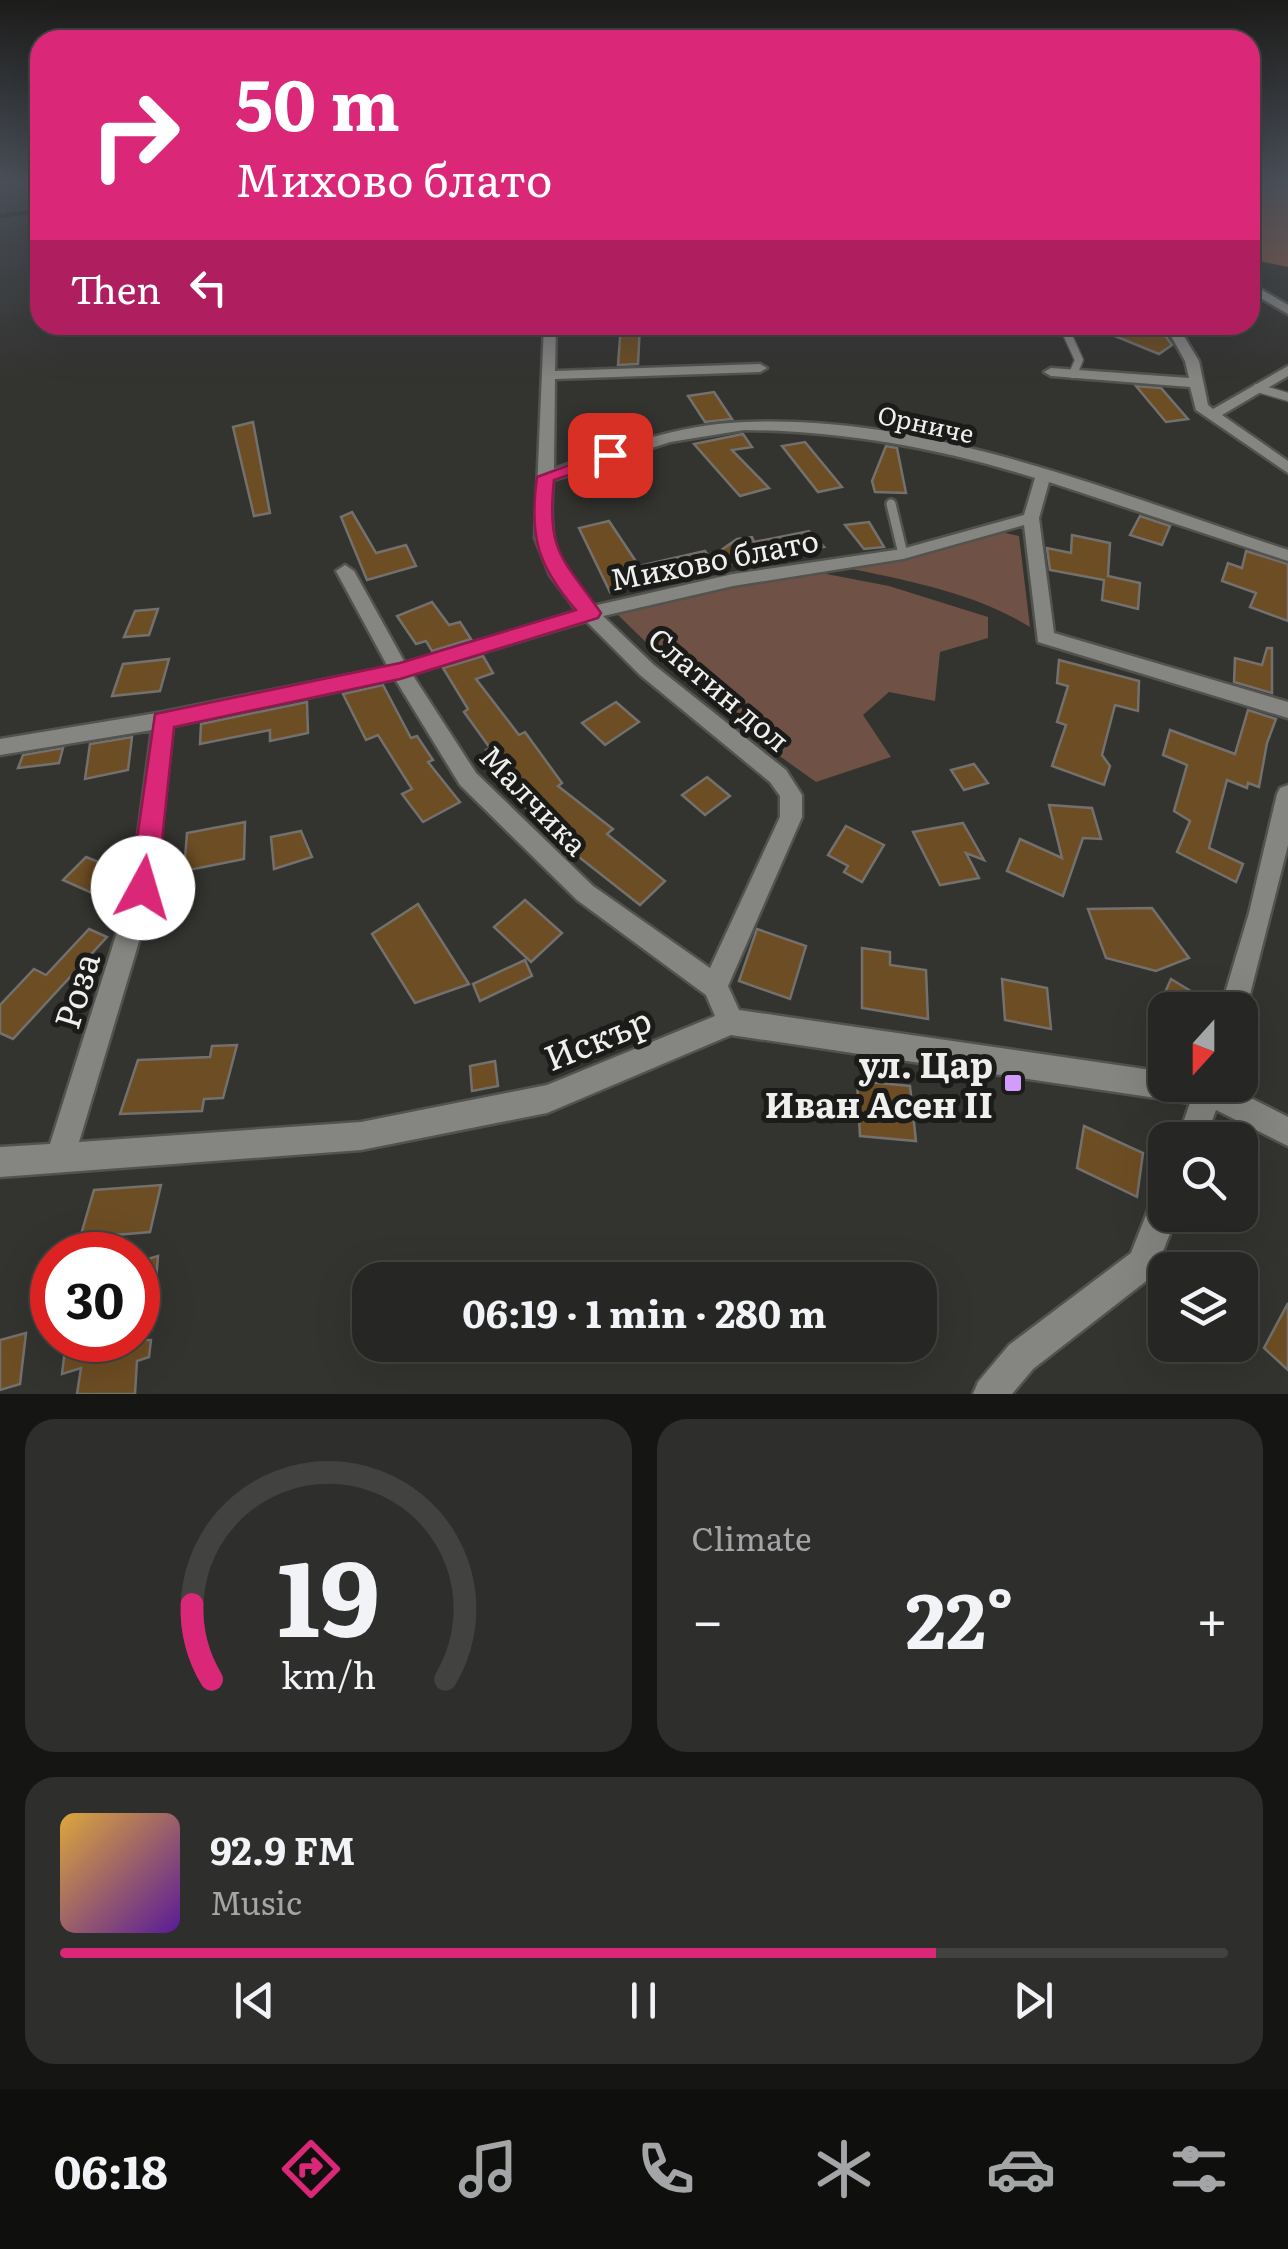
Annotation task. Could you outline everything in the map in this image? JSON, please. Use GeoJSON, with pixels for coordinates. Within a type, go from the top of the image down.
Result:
{"type":"FeatureCollection","features":[{"type":"Feature","properties":{"kind":"street"},"geometry":{"type":"LineString","coordinates":[[1260,293],[1288,310]]}},
{"type":"Feature","properties":{"kind":"street","name":"Слатин дол"},"geometry":{"type":"LineString","coordinates":[[550,335],[542,510],[545,548],[568,587],[590,613],[659,681],[778,776],[791,795],[791,817],[715,986]]}},
{"type":"Feature","properties":{"kind":"street"},"geometry":{"type":"LineString","coordinates":[[1177,335],[1192,361],[1197,400],[1212,415],[1288,468]]}},
{"type":"Feature","properties":{"kind":"street"},"geometry":{"type":"LineString","coordinates":[[548,374],[760,368]]}},
{"type":"Feature","properties":{"kind":"street"},"geometry":{"type":"LineString","coordinates":[[1212,415],[1288,370]]}},
{"type":"Feature","properties":{"kind":"street"},"geometry":{"type":"LineString","coordinates":[[1051,372],[1196,383]]}},
{"type":"Feature","properties":{"kind":"street","name":"Орниче"},"geometry":{"type":"LineString","coordinates":[[546,477],[642,444],[746,426],[834,431],[918,442],[1043,477],[1288,556]]}},
{"type":"Feature","properties":{"kind":"street"},"geometry":{"type":"LineString","coordinates":[[1043,477],[1031,518],[1045,637],[1288,710]]}},
{"type":"Feature","properties":{"kind":"street","name":"Михово блато"},"geometry":{"type":"LineString","coordinates":[[0,747],[163,720],[400,671],[590,613],[734,580],[904,554],[1031,518]]}},
{"type":"Feature","properties":{"kind":"street","name":"Малчика"},"geometry":{"type":"LineString","coordinates":[[344,571],[400,671],[468,779],[586,893],[715,986]]}},
{"type":"Feature","properties":{"kind":"street","name":"Роза"},"geometry":{"type":"LineString","coordinates":[[59,1160],[143,888],[163,720]]}},
{"type":"Feature","properties":{"kind":"street"},"geometry":{"type":"LineString","coordinates":[[1238,992],[1288,794]]}},
{"type":"Feature","properties":{"kind":"street"},"geometry":{"type":"LineString","coordinates":[[715,986],[731,1022],[1148,1080]]}},
{"type":"Feature","properties":{"kind":"street","name":"Искър"},"geometry":{"type":"LineString","coordinates":[[0,1162],[361,1136],[546,1098],[731,1022]]}},
{"type":"Feature","properties":{"kind":"street"},"geometry":{"type":"LineString","coordinates":[[1234,1102],[1288,1132]]}},
{"type":"Feature","properties":{"kind":"street"},"geometry":{"type":"LineString","coordinates":[[990,1394],[1021,1357],[1143,1264],[1155,1232]]}},
{"type":"Feature","properties":{"kind":"lane"},"geometry":{"type":"LineString","coordinates":[[1068,335],[1079,360],[1073,374]]}},
{"type":"Feature","properties":{"kind":"lane"},"geometry":{"type":"LineString","coordinates":[[1257,388],[1288,396]]}},
{"type":"Feature","properties":{"kind":"lane"},"geometry":{"type":"LineString","coordinates":[[891,504],[904,554]]}},
{"type":"Feature","properties":{"kind":"shaded area"},"geometry":{"type":"Polygon","coordinates":[[[1260,248],[1288,248],[1288,267],[1260,261],[1260,248]]]}},
{"type":"Feature","properties":{"kind":"shaded area"},"geometry":{"type":"Polygon","coordinates":[[[996,531],[1019,536],[1030,627],[963,596],[843,567],[996,531]]]}},
{"type":"Feature","properties":{"kind":"shaded area"},"geometry":{"type":"Polygon","coordinates":[[[816,572],[889,586],[988,617],[988,638],[940,652],[935,701],[889,692],[863,715],[891,757],[816,782],[713,702],[616,613],[738,583],[816,572]]]}},
{"type":"Feature","properties":{"kind":"building"},"geometry":{"type":"Polygon","coordinates":[[[620,335],[639,335],[638,364],[618,365],[620,335]]]}},
{"type":"Feature","properties":{"kind":"building"},"geometry":{"type":"Polygon","coordinates":[[[1112,335],[1165,335],[1172,345],[1159,354],[1112,335]]]}},
{"type":"Feature","properties":{"kind":"building"},"geometry":{"type":"Polygon","coordinates":[[[1136,386],[1161,388],[1188,419],[1166,422],[1136,386]]]}},
{"type":"Feature","properties":{"kind":"building"},"geometry":{"type":"Polygon","coordinates":[[[714,392],[732,419],[705,422],[688,396],[714,392]]]}},
{"type":"Feature","properties":{"kind":"building"},"geometry":{"type":"Polygon","coordinates":[[[253,422],[270,513],[254,516],[233,427],[253,422]]]}},
{"type":"Feature","properties":{"kind":"building"},"geometry":{"type":"Polygon","coordinates":[[[743,434],[752,447],[732,450],[769,488],[740,496],[694,444],[743,434]]]}},
{"type":"Feature","properties":{"kind":"building"},"geometry":{"type":"Polygon","coordinates":[[[805,442],[842,487],[818,492],[782,446],[805,442]]]}},
{"type":"Feature","properties":{"kind":"building"},"geometry":{"type":"Polygon","coordinates":[[[886,446],[897,448],[906,493],[875,492],[872,481],[886,446]]]}},
{"type":"Feature","properties":{"kind":"building"},"geometry":{"type":"Polygon","coordinates":[[[352,512],[376,553],[406,545],[416,566],[367,580],[341,517],[352,512]]]}},
{"type":"Feature","properties":{"kind":"building"},"geometry":{"type":"Polygon","coordinates":[[[1140,516],[1170,526],[1162,545],[1130,535],[1140,516]]]}},
{"type":"Feature","properties":{"kind":"building"},"geometry":{"type":"Polygon","coordinates":[[[609,521],[639,566],[705,551],[710,558],[737,539],[752,537],[754,542],[809,531],[824,547],[610,592],[579,528],[609,521]]]}},
{"type":"Feature","properties":{"kind":"building"},"geometry":{"type":"Polygon","coordinates":[[[869,522],[884,547],[864,549],[845,525],[869,522]]]}},
{"type":"Feature","properties":{"kind":"building"},"geometry":{"type":"Polygon","coordinates":[[[1072,535],[1110,543],[1108,576],[1140,583],[1138,609],[1102,600],[1104,580],[1050,570],[1047,548],[1071,553],[1072,535]]]}},
{"type":"Feature","properties":{"kind":"building"},"geometry":{"type":"Polygon","coordinates":[[[1246,551],[1288,564],[1288,621],[1250,607],[1256,593],[1222,581],[1228,563],[1242,568],[1246,551]]]}},
{"type":"Feature","properties":{"kind":"building"},"geometry":{"type":"Polygon","coordinates":[[[432,602],[449,625],[460,622],[471,639],[432,651],[426,641],[416,644],[397,616],[432,602]]]}},
{"type":"Feature","properties":{"kind":"building"},"geometry":{"type":"Polygon","coordinates":[[[158,609],[149,635],[124,637],[135,611],[158,609]]]}},
{"type":"Feature","properties":{"kind":"building"},"geometry":{"type":"Polygon","coordinates":[[[1267,648],[1272,648],[1272,693],[1234,682],[1235,658],[1262,665],[1267,648]]]}},
{"type":"Feature","properties":{"kind":"building"},"geometry":{"type":"Polygon","coordinates":[[[483,656],[493,673],[476,679],[519,735],[525,732],[562,783],[558,786],[613,829],[607,834],[665,881],[640,905],[542,828],[545,825],[525,807],[528,805],[505,771],[501,772],[486,750],[490,748],[464,712],[468,709],[443,668],[483,656]]]}},
{"type":"Feature","properties":{"kind":"building"},"geometry":{"type":"Polygon","coordinates":[[[169,659],[160,691],[112,696],[123,664],[169,659]]]}},
{"type":"Feature","properties":{"kind":"building"},"geometry":{"type":"Polygon","coordinates":[[[1059,660],[1139,681],[1138,711],[1115,705],[1102,755],[1110,766],[1104,785],[1052,766],[1066,725],[1057,722],[1068,686],[1057,683],[1059,660]]]}},
{"type":"Feature","properties":{"kind":"building"},"geometry":{"type":"Polygon","coordinates":[[[383,685],[411,738],[417,736],[433,760],[428,762],[460,802],[423,822],[402,794],[412,789],[378,735],[366,740],[343,694],[383,685]]]}},
{"type":"Feature","properties":{"kind":"building"},"geometry":{"type":"Polygon","coordinates":[[[307,702],[308,733],[270,741],[270,730],[200,744],[201,724],[307,702]]]}},
{"type":"Feature","properties":{"kind":"building"},"geometry":{"type":"Polygon","coordinates":[[[616,702],[639,722],[605,745],[582,723],[616,702]]]}},
{"type":"Feature","properties":{"kind":"building"},"geometry":{"type":"Polygon","coordinates":[[[1248,710],[1276,719],[1259,787],[1248,783],[1247,788],[1227,780],[1209,848],[1243,864],[1236,882],[1177,852],[1190,821],[1174,811],[1187,765],[1163,755],[1170,730],[1235,754],[1248,710]]]}},
{"type":"Feature","properties":{"kind":"building"},"geometry":{"type":"Polygon","coordinates":[[[132,737],[128,770],[85,779],[90,744],[132,737]]]}},
{"type":"Feature","properties":{"kind":"building"},"geometry":{"type":"Polygon","coordinates":[[[63,748],[59,763],[18,768],[23,755],[63,748]]]}},
{"type":"Feature","properties":{"kind":"building"},"geometry":{"type":"Polygon","coordinates":[[[974,764],[988,783],[964,790],[951,770],[974,764]]]}},
{"type":"Feature","properties":{"kind":"building"},"geometry":{"type":"Polygon","coordinates":[[[707,777],[730,796],[705,815],[682,795],[707,777]]]}},
{"type":"Feature","properties":{"kind":"building"},"geometry":{"type":"Polygon","coordinates":[[[1049,805],[1092,808],[1101,839],[1083,838],[1063,896],[1007,871],[1020,839],[1062,858],[1049,805]]]}},
{"type":"Feature","properties":{"kind":"building"},"geometry":{"type":"Polygon","coordinates":[[[245,822],[244,859],[184,871],[187,833],[245,822]]]}},
{"type":"Feature","properties":{"kind":"building"},"geometry":{"type":"Polygon","coordinates":[[[963,823],[984,860],[966,853],[979,878],[940,885],[913,832],[963,823]]]}},
{"type":"Feature","properties":{"kind":"building"},"geometry":{"type":"Polygon","coordinates":[[[846,826],[884,845],[862,882],[844,872],[848,866],[828,855],[846,826]]]}},
{"type":"Feature","properties":{"kind":"building"},"geometry":{"type":"Polygon","coordinates":[[[301,831],[312,857],[274,869],[271,837],[301,831]]]}},
{"type":"Feature","properties":{"kind":"building"},"geometry":{"type":"Polygon","coordinates":[[[86,857],[124,872],[101,897],[63,880],[86,857]]]}},
{"type":"Feature","properties":{"kind":"building"},"geometry":{"type":"Polygon","coordinates":[[[525,900],[562,933],[531,962],[494,927],[525,900]]]}},
{"type":"Feature","properties":{"kind":"building"},"geometry":{"type":"Polygon","coordinates":[[[418,904],[469,984],[415,1003],[372,934],[418,904]]]}},
{"type":"Feature","properties":{"kind":"building"},"geometry":{"type":"Polygon","coordinates":[[[1152,908],[1189,958],[1156,971],[1106,958],[1088,909],[1152,908]]]}},
{"type":"Feature","properties":{"kind":"building"},"geometry":{"type":"Polygon","coordinates":[[[89,929],[107,937],[13,1039],[0,1033],[0,1005],[34,969],[46,975],[89,929]]]}},
{"type":"Feature","properties":{"kind":"building"},"geometry":{"type":"Polygon","coordinates":[[[757,929],[806,946],[790,999],[739,981],[757,929]]]}},
{"type":"Feature","properties":{"kind":"building"},"geometry":{"type":"Polygon","coordinates":[[[862,948],[890,952],[890,965],[926,970],[928,1019],[862,1008],[862,948]]]}},
{"type":"Feature","properties":{"kind":"building"},"geometry":{"type":"Polygon","coordinates":[[[525,960],[532,976],[480,1001],[473,984],[525,960]]]}},
{"type":"Feature","properties":{"kind":"building"},"geometry":{"type":"Polygon","coordinates":[[[1002,979],[1047,988],[1051,1029],[1005,1020],[1002,979]]]}},
{"type":"Feature","properties":{"kind":"building"},"geometry":{"type":"Polygon","coordinates":[[[1171,979],[1192,992],[1165,992],[1171,979]]]}},
{"type":"Feature","properties":{"kind":"building"},"geometry":{"type":"Polygon","coordinates":[[[237,1045],[223,1098],[204,1099],[202,1111],[120,1114],[138,1060],[210,1057],[212,1046],[237,1045]]]}},
{"type":"Feature","properties":{"kind":"building"},"geometry":{"type":"Polygon","coordinates":[[[495,1061],[498,1086],[472,1091],[470,1066],[495,1061]]]}},
{"type":"Feature","properties":{"kind":"building"},"geometry":{"type":"Polygon","coordinates":[[[857,1081],[910,1086],[916,1141],[860,1136],[857,1081]]]}},
{"type":"Feature","properties":{"kind":"building"},"geometry":{"type":"Polygon","coordinates":[[[1084,1126],[1143,1153],[1137,1197],[1077,1168],[1084,1126]]]}},
{"type":"Feature","properties":{"kind":"building"},"geometry":{"type":"Polygon","coordinates":[[[161,1185],[150,1232],[82,1232],[94,1190],[161,1185]]]}},
{"type":"Feature","properties":{"kind":"building"},"geometry":{"type":"Polygon","coordinates":[[[1288,1303],[1288,1370],[1264,1348],[1288,1303]]]}},
{"type":"Feature","properties":{"kind":"building"},"geometry":{"type":"Polygon","coordinates":[[[26,1333],[20,1384],[0,1390],[0,1340],[26,1333]]]}},
{"type":"Feature","properties":{"kind":"building"},"geometry":{"type":"Polygon","coordinates":[[[63,1362],[137,1362],[135,1394],[77,1394],[81,1368],[62,1374],[63,1362]]]}},
{"type":"Feature","properties":{"kind":"place","name":"ул. Цар Иван Асен ІІ"},"geometry":{"type":"Point","coordinates":[1013,1083]}},
{"type":"Feature","properties":{"kind":"route"},"geometry":{"type":"LineString","coordinates":[[143,888],[163,720],[400,671],[590,613],[568,587],[545,548],[542,510],[546,477],[610,455]]}}]}
